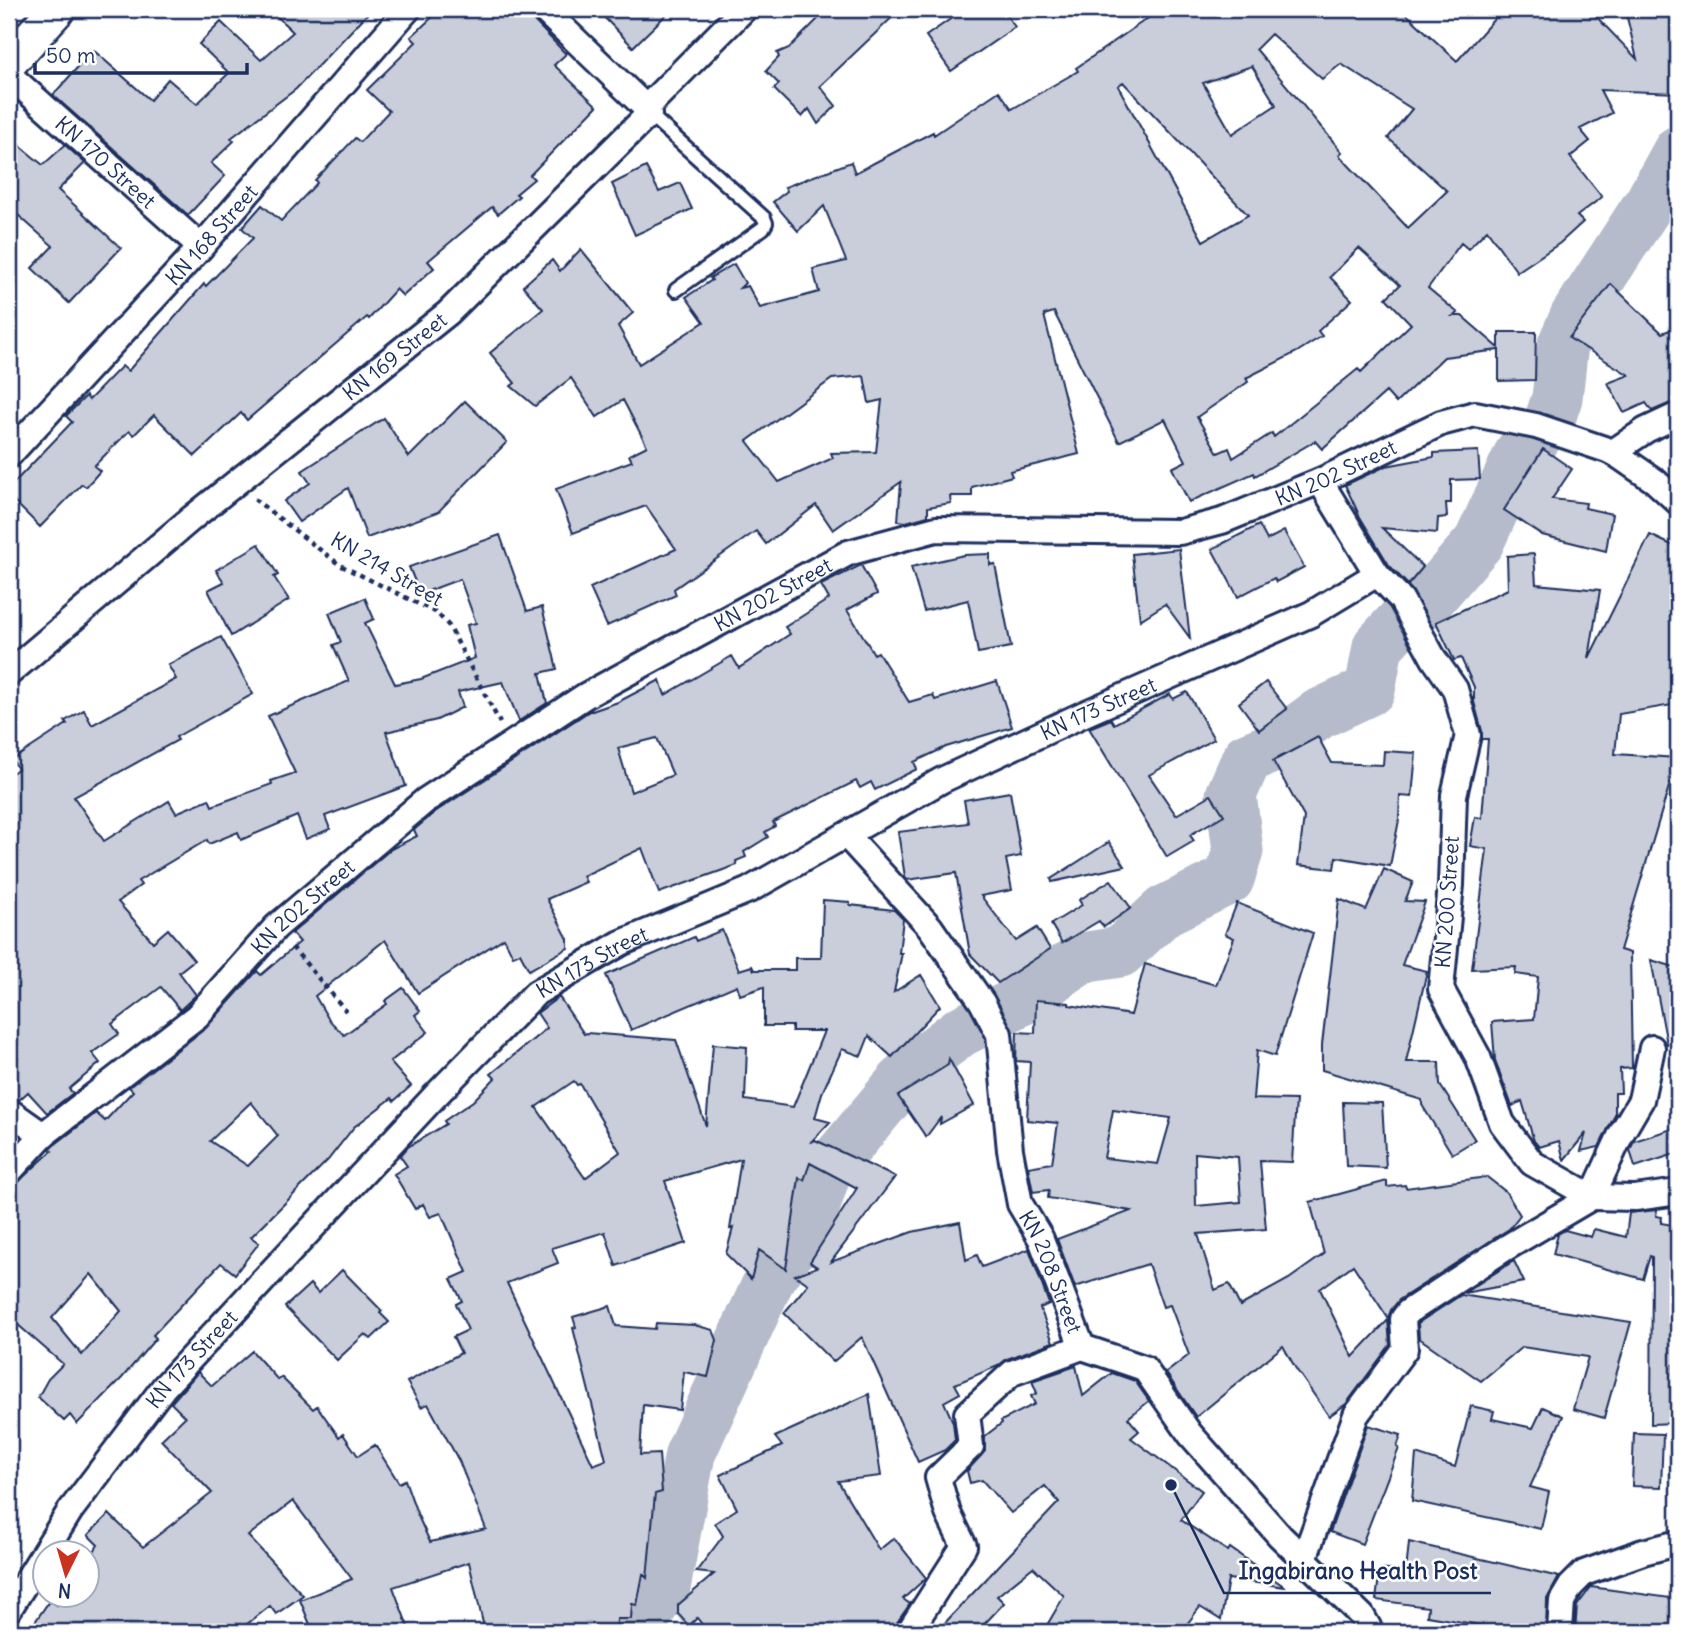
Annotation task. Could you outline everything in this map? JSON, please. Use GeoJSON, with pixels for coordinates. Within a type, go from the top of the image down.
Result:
{"type":"FeatureCollection","features":[{"type":"Feature","properties":{"kind":"main road"},"geometry":{"type":"LineString","coordinates":[[9,62],[57,9]]}},
{"type":"Feature","properties":{"kind":"street","name":"KN 168 Street"},"geometry":{"type":"LineString","coordinates":[[9,454],[201,247],[408,9]]}},
{"type":"Feature","properties":{"kind":"street"},"geometry":{"type":"LineString","coordinates":[[543,9],[648,111]]}},
{"type":"Feature","properties":{"kind":"street","name":"KN 169 Street"},"geometry":{"type":"LineString","coordinates":[[9,673],[111,584],[447,313],[648,111],[744,9]]}},
{"type":"Feature","properties":{"kind":"street","name":"KN 170 Street"},"geometry":{"type":"LineString","coordinates":[[9,75],[201,247]]}},
{"type":"Feature","properties":{"kind":"street","name":"KN 202 Street"},"geometry":{"type":"LineString","coordinates":[[9,1172],[43,1135],[197,1016],[276,927],[426,800],[585,696],[848,553],[936,529],[1180,532],[1222,521],[1320,481],[1441,423],[1475,414],[1546,430],[1613,452],[1655,481],[1678,502]]}},
{"type":"Feature","properties":{"kind":"street"},"geometry":{"type":"LineString","coordinates":[[1613,452],[1646,430],[1678,415]]}},
{"type":"Feature","properties":{"kind":"street","name":"KN 200 Street"},"geometry":{"type":"LineString","coordinates":[[1320,481],[1377,575],[1401,599],[1434,659],[1455,689],[1468,735],[1454,795],[1451,886],[1441,989],[1478,1057],[1503,1123],[1532,1163],[1592,1197],[1635,1198],[1678,1192]]}},
{"type":"Feature","properties":{"kind":"street","name":"KN 173 Street"},"geometry":{"type":"LineString","coordinates":[[9,1609],[70,1511],[164,1387],[426,1105],[536,993],[621,943],[749,890],[942,780],[1311,614],[1377,575]]}},
{"type":"Feature","properties":{"kind":"street","name":"KN 208 Street"},"geometry":{"type":"LineString","coordinates":[[847,836],[930,927],[982,1002],[999,1034],[1010,1150],[1020,1204],[1041,1239],[1082,1347],[1143,1368],[1190,1434],[1280,1536],[1362,1616],[1371,1632]]}},
{"type":"Feature","properties":{"kind":"street"},"geometry":{"type":"LineString","coordinates":[[1304,1559],[1356,1415],[1405,1349],[1403,1320],[1408,1312],[1592,1197],[1621,1134],[1641,1100],[1652,1048]]}},
{"type":"Feature","properties":{"kind":"street"},"geometry":{"type":"LineString","coordinates":[[9,1111],[43,1135]]}},
{"type":"Feature","properties":{"kind":"street"},"geometry":{"type":"LineString","coordinates":[[909,1632],[964,1546],[948,1513],[938,1478],[971,1446],[967,1414],[1012,1373],[1082,1347]]}},
{"type":"Feature","properties":{"kind":"street"},"geometry":{"type":"LineString","coordinates":[[1560,1631],[1562,1601],[1571,1586],[1584,1573],[1678,1543]]}},
{"type":"Feature","properties":{"kind":"lane"},"geometry":{"type":"LineString","coordinates":[[648,111],[764,218],[766,223],[763,228],[676,290]]}},
{"type":"Feature","properties":{"kind":"path","name":"KN 214 Street"},"geometry":{"type":"LineString","coordinates":[[235,484],[340,565],[437,613],[449,626],[512,745]]}},
{"type":"Feature","properties":{"kind":"path"},"geometry":{"type":"LineString","coordinates":[[276,927],[346,1011]]}},
{"type":"Feature","properties":{"kind":"building"},"geometry":{"type":"Polygon","coordinates":[[[269,9],[372,9],[296,89],[231,138],[234,141],[211,163],[225,176],[188,215],[53,95],[93,50],[150,100],[168,79],[197,104],[229,73],[199,44],[221,22],[261,60],[293,32],[269,9]]]}},
{"type":"Feature","properties":{"kind":"building"},"geometry":{"type":"Polygon","coordinates":[[[441,9],[526,9],[566,54],[554,65],[597,106],[530,175],[534,179],[516,194],[519,196],[498,214],[492,207],[428,261],[434,268],[403,296],[396,289],[369,319],[367,317],[247,420],[241,413],[195,456],[154,415],[134,435],[129,431],[94,466],[100,471],[86,487],[82,484],[40,527],[9,496],[9,488],[72,422],[66,416],[86,396],[89,400],[122,366],[128,371],[204,284],[206,286],[253,238],[242,228],[262,205],[281,221],[355,138],[360,142],[389,111],[367,90],[416,42],[411,37],[441,9]]]}},
{"type":"Feature","properties":{"kind":"building"},"geometry":{"type":"Polygon","coordinates":[[[596,9],[672,9],[633,47],[596,9]]]}},
{"type":"Feature","properties":{"kind":"building"},"geometry":{"type":"Polygon","coordinates":[[[828,9],[901,9],[820,86],[836,106],[818,124],[809,109],[802,117],[774,89],[779,84],[766,71],[779,57],[777,53],[789,48],[828,9]]]}},
{"type":"Feature","properties":{"kind":"building"},"geometry":{"type":"Polygon","coordinates":[[[965,9],[1002,9],[1015,27],[951,71],[926,36],[965,9]]]}},
{"type":"Feature","properties":{"kind":"building"},"geometry":{"type":"Polygon","coordinates":[[[1161,9],[1401,9],[1457,61],[1503,9],[1589,9],[1637,59],[1625,9],[1669,9],[1678,36],[1678,93],[1600,90],[1612,113],[1580,129],[1590,141],[1570,157],[1602,197],[1577,216],[1583,222],[1560,243],[1517,272],[1487,230],[1468,249],[1461,243],[1428,288],[1458,313],[1453,316],[1462,316],[1499,348],[1499,332],[1536,332],[1535,380],[1499,381],[1499,350],[1444,357],[1396,403],[1386,392],[1322,449],[1315,441],[1255,476],[1254,473],[1189,502],[1172,468],[1186,461],[1165,419],[1119,442],[1054,312],[1044,315],[1079,454],[1010,471],[1012,476],[972,487],[972,496],[950,496],[951,503],[928,507],[928,516],[906,522],[898,521],[901,482],[833,530],[816,505],[766,544],[756,531],[674,589],[676,595],[607,626],[590,588],[676,549],[646,506],[573,533],[556,489],[632,461],[629,455],[647,446],[623,400],[597,417],[571,378],[535,406],[511,386],[515,383],[490,353],[543,309],[523,286],[552,260],[560,271],[581,249],[633,313],[618,326],[639,364],[704,322],[686,297],[734,264],[745,283],[740,288],[748,286],[760,308],[819,292],[813,269],[846,261],[824,206],[798,231],[773,202],[787,191],[785,187],[851,162],[855,173],[933,132],[934,135],[999,91],[1012,109],[1078,71],[1076,68],[1161,9]],[[1271,34],[1256,49],[1342,152],[1339,155],[1408,228],[1447,191],[1388,138],[1412,109],[1341,64],[1322,79],[1271,34]],[[1252,66],[1203,83],[1232,134],[1276,105],[1252,66]],[[1123,82],[1118,86],[1203,241],[1248,215],[1123,82]],[[1359,248],[1330,277],[1352,300],[1318,331],[1322,336],[1246,378],[1248,382],[1197,417],[1218,453],[1229,448],[1233,458],[1272,433],[1274,437],[1358,369],[1361,372],[1411,324],[1386,298],[1400,285],[1359,248]],[[864,376],[832,379],[747,441],[779,482],[833,458],[831,453],[876,452],[882,400],[869,403],[864,376]]]}},
{"type":"Feature","properties":{"kind":"building"},"geometry":{"type":"Polygon","coordinates":[[[9,137],[43,165],[65,145],[85,163],[58,190],[121,248],[69,303],[32,268],[53,246],[9,207],[9,137]]]}},
{"type":"Feature","properties":{"kind":"building"},"geometry":{"type":"Polygon","coordinates":[[[646,167],[659,192],[680,183],[692,209],[635,235],[612,184],[646,167]]]}},
{"type":"Feature","properties":{"kind":"building"},"geometry":{"type":"Polygon","coordinates":[[[1611,284],[1662,333],[1678,327],[1678,400],[1652,411],[1646,403],[1624,413],[1608,383],[1629,375],[1569,338],[1611,284]]]}},
{"type":"Feature","properties":{"kind":"building"},"geometry":{"type":"Polygon","coordinates":[[[465,401],[507,442],[438,512],[367,538],[348,488],[299,522],[284,501],[310,483],[302,471],[384,418],[409,457],[465,401]]]}},
{"type":"Feature","properties":{"kind":"building"},"geometry":{"type":"Polygon","coordinates":[[[1543,449],[1572,469],[1552,499],[1586,503],[1585,508],[1612,514],[1606,551],[1542,535],[1504,510],[1543,449]]]}},
{"type":"Feature","properties":{"kind":"building"},"geometry":{"type":"Polygon","coordinates":[[[1478,451],[1480,479],[1451,480],[1451,503],[1446,503],[1447,517],[1438,518],[1437,533],[1382,528],[1423,567],[1408,585],[1389,565],[1360,517],[1345,485],[1386,466],[1434,457],[1434,453],[1478,451]]]}},
{"type":"Feature","properties":{"kind":"building"},"geometry":{"type":"Polygon","coordinates":[[[1259,525],[1267,540],[1284,531],[1304,567],[1276,582],[1274,578],[1238,597],[1212,549],[1259,525]]]}},
{"type":"Feature","properties":{"kind":"building"},"geometry":{"type":"Polygon","coordinates":[[[500,535],[527,611],[542,607],[557,669],[540,673],[547,703],[519,721],[503,682],[458,692],[463,707],[437,720],[386,732],[406,786],[325,816],[330,829],[306,839],[297,816],[241,840],[238,832],[209,844],[207,840],[138,881],[141,885],[118,902],[153,942],[168,929],[194,960],[179,972],[196,995],[180,1010],[161,987],[112,1024],[119,1034],[92,1053],[100,1063],[69,1089],[73,1093],[47,1113],[28,1092],[19,1100],[9,1096],[9,775],[18,769],[12,760],[84,710],[92,725],[176,679],[168,665],[221,637],[253,694],[176,737],[178,740],[74,797],[104,841],[169,801],[176,813],[209,799],[212,806],[272,784],[271,781],[295,773],[268,716],[349,681],[333,645],[341,642],[329,613],[365,598],[374,619],[365,623],[395,684],[421,679],[475,658],[467,625],[476,623],[460,579],[420,594],[409,567],[500,535]]]}},
{"type":"Feature","properties":{"kind":"building"},"geometry":{"type":"Polygon","coordinates":[[[1650,535],[1678,548],[1678,704],[1619,714],[1615,754],[1678,758],[1677,781],[1671,780],[1620,950],[1630,953],[1632,1068],[1620,1069],[1621,1093],[1615,1093],[1615,1115],[1599,1147],[1581,1151],[1586,1133],[1564,1160],[1559,1141],[1539,1147],[1534,1141],[1522,1101],[1512,1106],[1495,1060],[1492,1022],[1534,1019],[1538,977],[1515,974],[1516,967],[1472,969],[1487,849],[1470,846],[1475,817],[1482,818],[1488,739],[1482,739],[1474,702],[1474,687],[1461,658],[1454,660],[1436,622],[1508,589],[1507,556],[1534,554],[1536,584],[1600,590],[1589,658],[1650,535]]]}},
{"type":"Feature","properties":{"kind":"building"},"geometry":{"type":"Polygon","coordinates":[[[259,544],[278,575],[274,577],[289,600],[231,636],[208,590],[224,582],[216,570],[259,544]]]}},
{"type":"Feature","properties":{"kind":"building"},"geometry":{"type":"Polygon","coordinates":[[[1179,549],[1190,638],[1165,604],[1140,620],[1132,554],[1179,549]]]}},
{"type":"Feature","properties":{"kind":"building"},"geometry":{"type":"Polygon","coordinates":[[[990,554],[990,565],[995,564],[1011,647],[978,653],[968,600],[924,611],[911,567],[964,555],[990,554]]]}},
{"type":"Feature","properties":{"kind":"building"},"geometry":{"type":"Polygon","coordinates":[[[861,565],[877,594],[847,610],[874,654],[878,652],[909,702],[933,695],[935,700],[997,681],[1012,727],[946,747],[914,762],[917,769],[875,790],[871,782],[860,788],[856,781],[773,822],[775,826],[765,832],[768,837],[744,852],[746,857],[736,861],[737,865],[659,893],[642,848],[583,876],[586,882],[547,899],[568,939],[568,948],[529,970],[520,953],[513,956],[504,938],[418,993],[385,940],[315,996],[329,1020],[344,1035],[387,1004],[385,1001],[403,988],[420,1011],[415,1015],[428,1032],[390,1062],[411,1086],[394,1101],[392,1098],[354,1127],[328,1160],[251,1237],[259,1243],[235,1274],[221,1263],[153,1335],[156,1338],[122,1378],[77,1424],[70,1415],[64,1421],[38,1397],[48,1379],[63,1364],[9,1317],[9,1190],[52,1151],[50,1149],[53,1146],[96,1113],[105,1121],[133,1091],[129,1087],[206,1028],[257,971],[261,975],[300,942],[292,933],[391,849],[417,836],[414,830],[435,812],[591,710],[618,702],[660,680],[665,695],[732,656],[739,668],[790,634],[785,627],[829,599],[821,585],[861,565]],[[657,738],[618,748],[631,792],[673,775],[657,738]],[[251,1102],[210,1141],[248,1166],[278,1136],[251,1102]],[[91,1274],[52,1318],[82,1355],[121,1311],[91,1274]]]}},
{"type":"Feature","properties":{"kind":"building"},"geometry":{"type":"Polygon","coordinates":[[[1266,682],[1287,709],[1259,730],[1239,703],[1266,682]]]}},
{"type":"Feature","properties":{"kind":"building"},"geometry":{"type":"Polygon","coordinates":[[[1187,692],[1214,739],[1149,775],[1176,815],[1211,795],[1224,815],[1190,835],[1194,841],[1167,857],[1089,728],[1111,719],[1114,724],[1170,694],[1173,699],[1187,692]]]}},
{"type":"Feature","properties":{"kind":"building"},"geometry":{"type":"Polygon","coordinates":[[[1318,737],[1332,763],[1383,765],[1384,751],[1416,753],[1412,797],[1400,796],[1399,820],[1390,866],[1336,857],[1334,869],[1298,865],[1304,817],[1273,761],[1318,737]]]}},
{"type":"Feature","properties":{"kind":"building"},"geometry":{"type":"Polygon","coordinates":[[[1010,792],[1021,856],[1006,859],[1012,890],[981,896],[1016,941],[1037,928],[1050,949],[998,983],[970,954],[956,873],[907,880],[898,832],[968,823],[964,800],[1010,792]]]}},
{"type":"Feature","properties":{"kind":"building"},"geometry":{"type":"Polygon","coordinates":[[[1109,842],[1125,866],[1052,882],[1051,879],[1109,842]]]}},
{"type":"Feature","properties":{"kind":"building"},"geometry":{"type":"Polygon","coordinates":[[[1384,869],[1413,882],[1405,901],[1425,902],[1402,965],[1427,971],[1406,1062],[1439,1062],[1440,1085],[1475,1140],[1452,1154],[1422,1105],[1422,1100],[1322,1070],[1322,1045],[1339,899],[1366,910],[1384,869]]]}},
{"type":"Feature","properties":{"kind":"building"},"geometry":{"type":"Polygon","coordinates":[[[1111,880],[1131,908],[1104,927],[1099,921],[1062,943],[1051,924],[1082,905],[1079,900],[1111,880]]]}},
{"type":"Feature","properties":{"kind":"building"},"geometry":{"type":"Polygon","coordinates":[[[823,900],[894,910],[903,919],[899,953],[902,953],[894,992],[921,975],[940,1006],[892,1057],[869,1036],[861,1056],[842,1049],[822,1093],[815,1118],[830,1122],[810,1143],[815,1140],[895,1177],[831,1262],[912,1232],[960,1222],[966,1260],[977,1255],[982,1267],[1029,1249],[1049,1304],[1040,1308],[1053,1342],[1007,1359],[998,1366],[955,1384],[960,1393],[944,1402],[953,1422],[955,1440],[945,1450],[918,1462],[862,1337],[833,1362],[784,1313],[808,1284],[795,1275],[817,1267],[810,1262],[857,1188],[810,1163],[804,1180],[799,1178],[786,1269],[759,1250],[751,1279],[726,1254],[733,1228],[730,1229],[741,1159],[665,1181],[686,1243],[616,1266],[605,1232],[552,1248],[558,1263],[507,1283],[593,1465],[606,1460],[573,1328],[576,1327],[573,1317],[610,1306],[616,1326],[655,1329],[656,1323],[694,1325],[713,1330],[717,1340],[708,1377],[684,1372],[680,1410],[643,1405],[640,1455],[659,1454],[662,1492],[655,1494],[647,1578],[643,1574],[637,1605],[632,1604],[631,1619],[617,1619],[616,1632],[485,1632],[469,1562],[393,1587],[410,1632],[313,1632],[300,1600],[352,1579],[293,1501],[248,1536],[303,1595],[276,1614],[270,1606],[237,1632],[28,1632],[43,1610],[102,1610],[102,1540],[93,1540],[88,1535],[109,1514],[143,1547],[212,1493],[161,1440],[185,1417],[171,1403],[198,1372],[212,1386],[252,1351],[278,1380],[281,1377],[313,1409],[317,1406],[339,1437],[343,1434],[358,1456],[375,1445],[399,1483],[405,1480],[430,1542],[486,1529],[459,1461],[428,1404],[421,1407],[407,1382],[461,1353],[453,1337],[468,1330],[456,1304],[462,1301],[451,1279],[467,1272],[441,1213],[430,1217],[423,1204],[415,1209],[394,1174],[407,1166],[400,1156],[408,1147],[446,1124],[444,1121],[473,1101],[495,1078],[491,1074],[547,1028],[537,1013],[559,997],[584,1034],[676,1040],[706,1126],[713,1044],[747,1047],[745,1100],[793,1107],[824,1031],[792,1031],[792,1026],[764,1026],[764,987],[740,995],[737,985],[631,1030],[606,975],[694,937],[696,941],[722,930],[739,970],[752,966],[754,970],[795,970],[795,958],[821,958],[823,900]],[[574,1081],[536,1107],[585,1178],[620,1152],[580,1084],[577,1085],[574,1081]]]}},
{"type":"Feature","properties":{"kind":"building"},"geometry":{"type":"Polygon","coordinates":[[[1237,903],[1313,933],[1275,1056],[1257,1050],[1253,1099],[1296,1100],[1292,1162],[1260,1161],[1266,1229],[1198,1234],[1215,1290],[1229,1284],[1240,1306],[1289,1279],[1324,1254],[1310,1202],[1387,1181],[1387,1187],[1405,1185],[1406,1188],[1487,1177],[1506,1192],[1520,1215],[1509,1229],[1399,1300],[1388,1318],[1353,1265],[1320,1289],[1353,1357],[1388,1320],[1390,1345],[1346,1404],[1329,1416],[1283,1346],[1196,1417],[1166,1373],[1189,1355],[1170,1305],[1163,1307],[1148,1264],[1075,1287],[1057,1239],[1131,1211],[1048,1198],[1049,1190],[1033,1192],[1028,1167],[1052,1163],[1058,1123],[1027,1120],[1030,1062],[1016,1061],[1017,1032],[1035,1033],[1036,1000],[1069,1003],[1131,1015],[1145,964],[1216,985],[1234,938],[1225,934],[1237,903]],[[1113,1110],[1104,1158],[1158,1164],[1171,1118],[1113,1110]],[[1195,1153],[1196,1206],[1241,1202],[1238,1157],[1195,1153]]]}},
{"type":"Feature","properties":{"kind":"building"},"geometry":{"type":"Polygon","coordinates":[[[1651,960],[1678,968],[1678,1043],[1667,1044],[1651,960]]]}},
{"type":"Feature","properties":{"kind":"building"},"geometry":{"type":"Polygon","coordinates":[[[949,1059],[974,1105],[940,1124],[941,1117],[926,1137],[898,1096],[948,1065],[949,1059]]]}},
{"type":"Feature","properties":{"kind":"building"},"geometry":{"type":"Polygon","coordinates":[[[1343,1102],[1382,1103],[1386,1168],[1346,1166],[1343,1102]]]}},
{"type":"Feature","properties":{"kind":"building"},"geometry":{"type":"Polygon","coordinates":[[[1678,1127],[1678,1153],[1635,1167],[1630,1150],[1634,1141],[1678,1127]]]}},
{"type":"Feature","properties":{"kind":"building"},"geometry":{"type":"Polygon","coordinates":[[[1657,1210],[1656,1216],[1662,1217],[1661,1223],[1678,1226],[1678,1364],[1673,1365],[1676,1406],[1673,1406],[1674,1423],[1651,1424],[1652,1257],[1650,1256],[1643,1279],[1553,1254],[1558,1234],[1565,1230],[1591,1237],[1594,1229],[1626,1237],[1629,1213],[1657,1210]]]}},
{"type":"Feature","properties":{"kind":"building"},"geometry":{"type":"Polygon","coordinates":[[[1514,1261],[1524,1282],[1464,1293],[1512,1262],[1514,1261]]]}},
{"type":"Feature","properties":{"kind":"building"},"geometry":{"type":"Polygon","coordinates":[[[342,1270],[382,1311],[380,1313],[389,1322],[371,1339],[365,1334],[337,1360],[285,1307],[310,1284],[318,1293],[342,1270]]]}},
{"type":"Feature","properties":{"kind":"building"},"geometry":{"type":"Polygon","coordinates":[[[1461,1295],[1631,1322],[1604,1418],[1573,1409],[1588,1357],[1522,1347],[1481,1381],[1419,1338],[1418,1323],[1461,1295]]]}},
{"type":"Feature","properties":{"kind":"building"},"geometry":{"type":"Polygon","coordinates":[[[1076,1366],[1083,1396],[1112,1373],[1135,1381],[1149,1401],[1128,1418],[1139,1431],[1131,1438],[1202,1491],[1181,1520],[1228,1551],[1230,1548],[1285,1587],[1228,1579],[1221,1620],[1200,1607],[1181,1632],[1043,1632],[1064,1596],[1033,1567],[997,1596],[1004,1603],[977,1632],[927,1632],[933,1622],[940,1628],[1059,1502],[1045,1486],[1011,1513],[982,1480],[970,1483],[967,1471],[985,1451],[985,1436],[1002,1423],[1001,1421],[1035,1404],[1031,1396],[1037,1393],[1032,1381],[1076,1366]]]}},
{"type":"Feature","properties":{"kind":"building"},"geometry":{"type":"Polygon","coordinates":[[[869,1394],[881,1476],[838,1481],[879,1550],[894,1538],[926,1578],[903,1599],[910,1604],[896,1624],[894,1632],[708,1632],[697,1618],[689,1626],[678,1614],[678,1605],[714,1574],[696,1572],[723,1536],[715,1523],[737,1509],[720,1475],[782,1446],[775,1437],[869,1394]]]}},
{"type":"Feature","properties":{"kind":"building"},"geometry":{"type":"Polygon","coordinates":[[[1471,1406],[1494,1411],[1492,1419],[1533,1428],[1543,1407],[1563,1416],[1530,1487],[1549,1492],[1541,1529],[1412,1501],[1416,1454],[1455,1467],[1471,1406]]]}},
{"type":"Feature","properties":{"kind":"building"},"geometry":{"type":"Polygon","coordinates":[[[1368,1425],[1401,1435],[1397,1447],[1399,1448],[1362,1544],[1330,1532],[1368,1425]]]}},
{"type":"Feature","properties":{"kind":"building"},"geometry":{"type":"Polygon","coordinates":[[[1634,1433],[1663,1434],[1661,1487],[1632,1486],[1634,1433]]]}},
{"type":"Feature","properties":{"kind":"building"},"geometry":{"type":"Polygon","coordinates":[[[1409,1542],[1559,1577],[1547,1599],[1546,1632],[1509,1632],[1427,1616],[1428,1607],[1376,1600],[1380,1569],[1406,1572],[1409,1542]]]}},
{"type":"Feature","properties":{"kind":"building"},"geometry":{"type":"Polygon","coordinates":[[[1591,1587],[1678,1599],[1678,1632],[1575,1632],[1577,1606],[1591,1587]]]}},
{"type":"Feature","properties":{"kind":"waterway"},"geometry":{"type":"LineString","coordinates":[[635,1632],[665,1588],[690,1454],[769,1280],[810,1221],[826,1172],[912,1069],[960,1032],[1018,1002],[1081,958],[1120,952],[1164,911],[1229,879],[1238,851],[1231,795],[1247,758],[1272,748],[1319,714],[1370,690],[1378,646],[1403,619],[1427,602],[1479,542],[1520,452],[1548,425],[1557,398],[1563,344],[1575,317],[1650,202],[1678,151]]}},
{"type":"Feature","properties":{"kind":"place","name":"Ingabirano Health Post"},"geometry":{"type":"Point","coordinates":[1171,1485]}}]}
